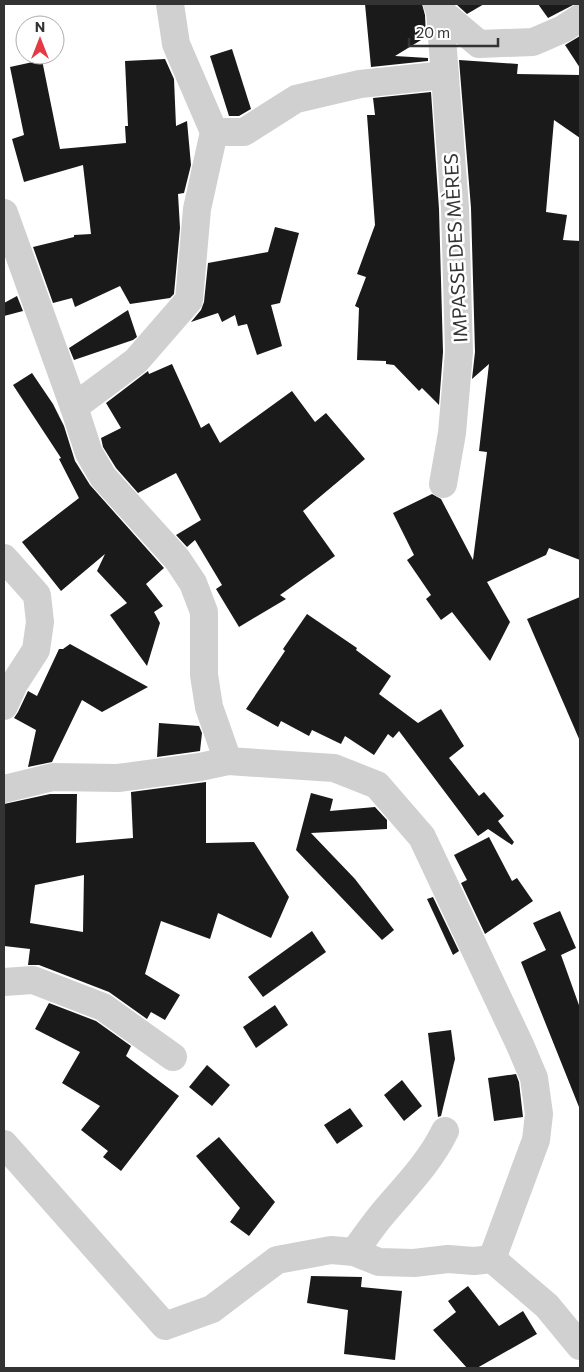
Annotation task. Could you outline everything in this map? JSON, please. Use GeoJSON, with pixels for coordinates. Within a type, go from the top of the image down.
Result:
{"type":"FeatureCollection","features":[{"type":"Feature","properties":{"kind":"street"},"geometry":{"type":"LineString","coordinates":[[74,407],[136,361],[189,300],[197,209],[214,132],[176,44],[170,4]]}},
{"type":"Feature","properties":{"kind":"street"},"geometry":{"type":"LineString","coordinates":[[438,8],[479,44],[533,42],[563,30],[580,18]]}},
{"type":"Feature","properties":{"kind":"street","name":"IMPASSE DES MÈRES"},"geometry":{"type":"LineString","coordinates":[[438,8],[455,208],[459,352],[452,433],[443,484]]}},
{"type":"Feature","properties":{"kind":"street"},"geometry":{"type":"LineString","coordinates":[[214,132],[244,132],[296,99],[360,84],[445,75]]}},
{"type":"Feature","properties":{"kind":"street"},"geometry":{"type":"LineString","coordinates":[[4,213],[89,453],[103,478],[177,559],[193,583],[204,612],[204,675],[209,707],[228,761]]}},
{"type":"Feature","properties":{"kind":"street"},"geometry":{"type":"LineString","coordinates":[[4,558],[37,595],[40,622],[36,650],[14,684],[4,706]]}},
{"type":"Feature","properties":{"kind":"street"},"geometry":{"type":"LineString","coordinates":[[4,790],[54,777],[118,778],[200,767],[228,761],[334,768],[377,786],[422,837],[534,1078],[539,1114],[536,1140],[492,1259]]}},
{"type":"Feature","properties":{"kind":"street"},"geometry":{"type":"LineString","coordinates":[[4,982],[33,980],[103,1008],[172,1057]]}},
{"type":"Feature","properties":{"kind":"street"},"geometry":{"type":"LineString","coordinates":[[354,1252],[423,1168],[437,1148],[445,1131]]}},
{"type":"Feature","properties":{"kind":"street"},"geometry":{"type":"LineString","coordinates":[[4,1144],[164,1326],[212,1309],[277,1260],[331,1250],[354,1252],[379,1262],[414,1263],[448,1259],[474,1261],[492,1259],[547,1306],[580,1346]]}},
{"type":"Feature","properties":{"kind":"building"},"geometry":{"type":"Polygon","coordinates":[[[365,4],[422,4],[425,15],[426,37],[395,56],[428,58],[428,61],[371,67],[365,4]]]}},
{"type":"Feature","properties":{"kind":"building"},"geometry":{"type":"Polygon","coordinates":[[[456,4],[484,4],[467,14],[456,4]]]}},
{"type":"Feature","properties":{"kind":"building"},"geometry":{"type":"Polygon","coordinates":[[[538,4],[575,4],[548,18],[538,4]]]}},
{"type":"Feature","properties":{"kind":"building"},"geometry":{"type":"Polygon","coordinates":[[[580,36],[580,68],[565,45],[580,36]]]}},
{"type":"Feature","properties":{"kind":"building"},"geometry":{"type":"Polygon","coordinates":[[[232,49],[251,109],[239,116],[229,116],[210,56],[232,49]]]}},
{"type":"Feature","properties":{"kind":"building"},"geometry":{"type":"Polygon","coordinates":[[[165,59],[174,79],[176,126],[187,121],[191,165],[184,193],[178,194],[180,228],[174,294],[170,298],[130,304],[120,286],[75,307],[72,298],[53,303],[33,247],[74,237],[74,235],[91,234],[83,165],[24,182],[12,139],[24,135],[10,67],[43,65],[60,149],[126,143],[125,126],[128,126],[125,61],[165,59]]]}},
{"type":"Feature","properties":{"kind":"building"},"geometry":{"type":"Polygon","coordinates":[[[459,60],[518,64],[517,74],[580,75],[580,138],[554,120],[546,212],[567,215],[563,240],[580,241],[580,560],[549,548],[546,555],[487,582],[510,622],[490,661],[452,612],[441,620],[426,599],[431,595],[407,560],[414,555],[393,513],[432,494],[441,499],[473,560],[487,452],[479,451],[489,364],[472,379],[475,352],[471,208],[459,60]]]}},
{"type":"Feature","properties":{"kind":"building"},"geometry":{"type":"Polygon","coordinates":[[[431,92],[439,209],[443,352],[439,405],[422,388],[419,391],[394,365],[386,364],[386,361],[357,360],[359,308],[355,306],[366,277],[357,274],[375,225],[367,115],[375,115],[373,98],[431,92]]]}},
{"type":"Feature","properties":{"kind":"building"},"geometry":{"type":"Polygon","coordinates":[[[275,227],[299,233],[280,303],[271,305],[282,346],[257,355],[247,324],[238,326],[235,315],[222,322],[218,313],[191,322],[201,310],[204,302],[208,263],[268,252],[275,227]]]}},
{"type":"Feature","properties":{"kind":"building"},"geometry":{"type":"Polygon","coordinates":[[[17,296],[23,311],[4,316],[4,303],[17,296]]]}},
{"type":"Feature","properties":{"kind":"building"},"geometry":{"type":"Polygon","coordinates":[[[128,310],[137,337],[74,360],[69,348],[128,310]]]}},
{"type":"Feature","properties":{"kind":"building"},"geometry":{"type":"Polygon","coordinates":[[[172,364],[201,428],[209,423],[220,443],[292,391],[315,422],[326,413],[365,459],[303,511],[335,556],[280,595],[286,599],[239,627],[216,589],[222,585],[195,540],[187,547],[176,535],[201,520],[176,473],[138,493],[116,468],[103,447],[101,438],[121,428],[106,403],[148,371],[149,374],[172,364]]]}},
{"type":"Feature","properties":{"kind":"building"},"geometry":{"type":"Polygon","coordinates":[[[32,373],[53,404],[64,426],[75,461],[90,485],[164,568],[146,584],[163,606],[154,612],[160,623],[147,666],[110,615],[127,603],[97,571],[105,554],[61,591],[22,542],[79,498],[59,459],[61,458],[13,385],[32,373]]]}},
{"type":"Feature","properties":{"kind":"building"},"geometry":{"type":"Polygon","coordinates":[[[580,597],[580,741],[527,619],[580,597]]]}},
{"type":"Feature","properties":{"kind":"building"},"geometry":{"type":"Polygon","coordinates":[[[307,614],[357,648],[356,650],[391,676],[379,694],[418,723],[441,709],[464,746],[449,758],[479,796],[484,792],[504,816],[498,821],[514,842],[512,845],[488,829],[478,836],[399,731],[393,738],[388,734],[374,755],[345,736],[341,744],[312,730],[309,736],[281,721],[278,727],[246,709],[307,614]]]}},
{"type":"Feature","properties":{"kind":"building"},"geometry":{"type":"Polygon","coordinates":[[[70,644],[148,687],[102,712],[82,700],[52,762],[28,767],[36,730],[14,718],[28,691],[37,696],[59,649],[63,649],[70,644]]]}},
{"type":"Feature","properties":{"kind":"building"},"geometry":{"type":"Polygon","coordinates":[[[159,723],[199,726],[202,733],[200,751],[157,757],[159,723]]]}},
{"type":"Feature","properties":{"kind":"building"},"geometry":{"type":"Polygon","coordinates":[[[206,782],[206,843],[254,842],[289,897],[271,938],[218,913],[210,939],[161,921],[145,974],[180,995],[165,1020],[151,1012],[147,1019],[109,992],[39,965],[28,965],[30,949],[4,946],[4,804],[50,794],[77,794],[76,843],[133,838],[131,792],[206,782]],[[84,875],[35,885],[30,923],[83,932],[84,875]]]}},
{"type":"Feature","properties":{"kind":"building"},"geometry":{"type":"Polygon","coordinates":[[[311,793],[333,799],[330,811],[375,807],[387,820],[387,829],[311,833],[355,879],[394,930],[382,940],[296,850],[311,793]]]}},
{"type":"Feature","properties":{"kind":"building"},"geometry":{"type":"Polygon","coordinates":[[[489,837],[512,881],[517,878],[533,901],[485,934],[461,883],[467,880],[454,855],[489,837]]]}},
{"type":"Feature","properties":{"kind":"building"},"geometry":{"type":"Polygon","coordinates":[[[433,897],[459,951],[453,955],[427,899],[433,897]]]}},
{"type":"Feature","properties":{"kind":"building"},"geometry":{"type":"Polygon","coordinates":[[[560,911],[576,948],[561,955],[580,1008],[579,1107],[521,962],[546,950],[533,923],[560,911]]]}},
{"type":"Feature","properties":{"kind":"building"},"geometry":{"type":"Polygon","coordinates":[[[312,931],[326,952],[263,997],[248,977],[312,931]]]}},
{"type":"Feature","properties":{"kind":"building"},"geometry":{"type":"Polygon","coordinates":[[[49,1003],[96,1021],[131,1046],[126,1056],[179,1096],[121,1171],[103,1157],[108,1151],[81,1130],[100,1106],[62,1083],[80,1052],[35,1029],[49,1003]]]}},
{"type":"Feature","properties":{"kind":"building"},"geometry":{"type":"Polygon","coordinates":[[[275,1005],[288,1025],[256,1048],[243,1027],[275,1005]]]}},
{"type":"Feature","properties":{"kind":"building"},"geometry":{"type":"Polygon","coordinates":[[[451,1030],[455,1059],[441,1116],[438,1117],[428,1033],[451,1030]]]}},
{"type":"Feature","properties":{"kind":"building"},"geometry":{"type":"Polygon","coordinates":[[[207,1065],[230,1085],[212,1106],[189,1087],[207,1065]]]}},
{"type":"Feature","properties":{"kind":"building"},"geometry":{"type":"Polygon","coordinates":[[[516,1074],[519,1082],[523,1117],[494,1121],[488,1078],[516,1074]]]}},
{"type":"Feature","properties":{"kind":"building"},"geometry":{"type":"Polygon","coordinates":[[[402,1080],[422,1106],[404,1121],[384,1095],[402,1080]]]}},
{"type":"Feature","properties":{"kind":"building"},"geometry":{"type":"Polygon","coordinates":[[[350,1108],[363,1126],[337,1144],[324,1125],[350,1108]]]}},
{"type":"Feature","properties":{"kind":"building"},"geometry":{"type":"Polygon","coordinates":[[[219,1137],[275,1202],[249,1236],[230,1222],[240,1208],[196,1156],[219,1137]]]}},
{"type":"Feature","properties":{"kind":"building"},"geometry":{"type":"Polygon","coordinates":[[[311,1276],[362,1277],[361,1287],[402,1291],[395,1360],[344,1354],[348,1310],[307,1303],[311,1276]]]}},
{"type":"Feature","properties":{"kind":"building"},"geometry":{"type":"Polygon","coordinates":[[[468,1286],[499,1326],[523,1311],[537,1334],[477,1368],[467,1368],[433,1330],[456,1312],[448,1301],[468,1286]]]}}]}
